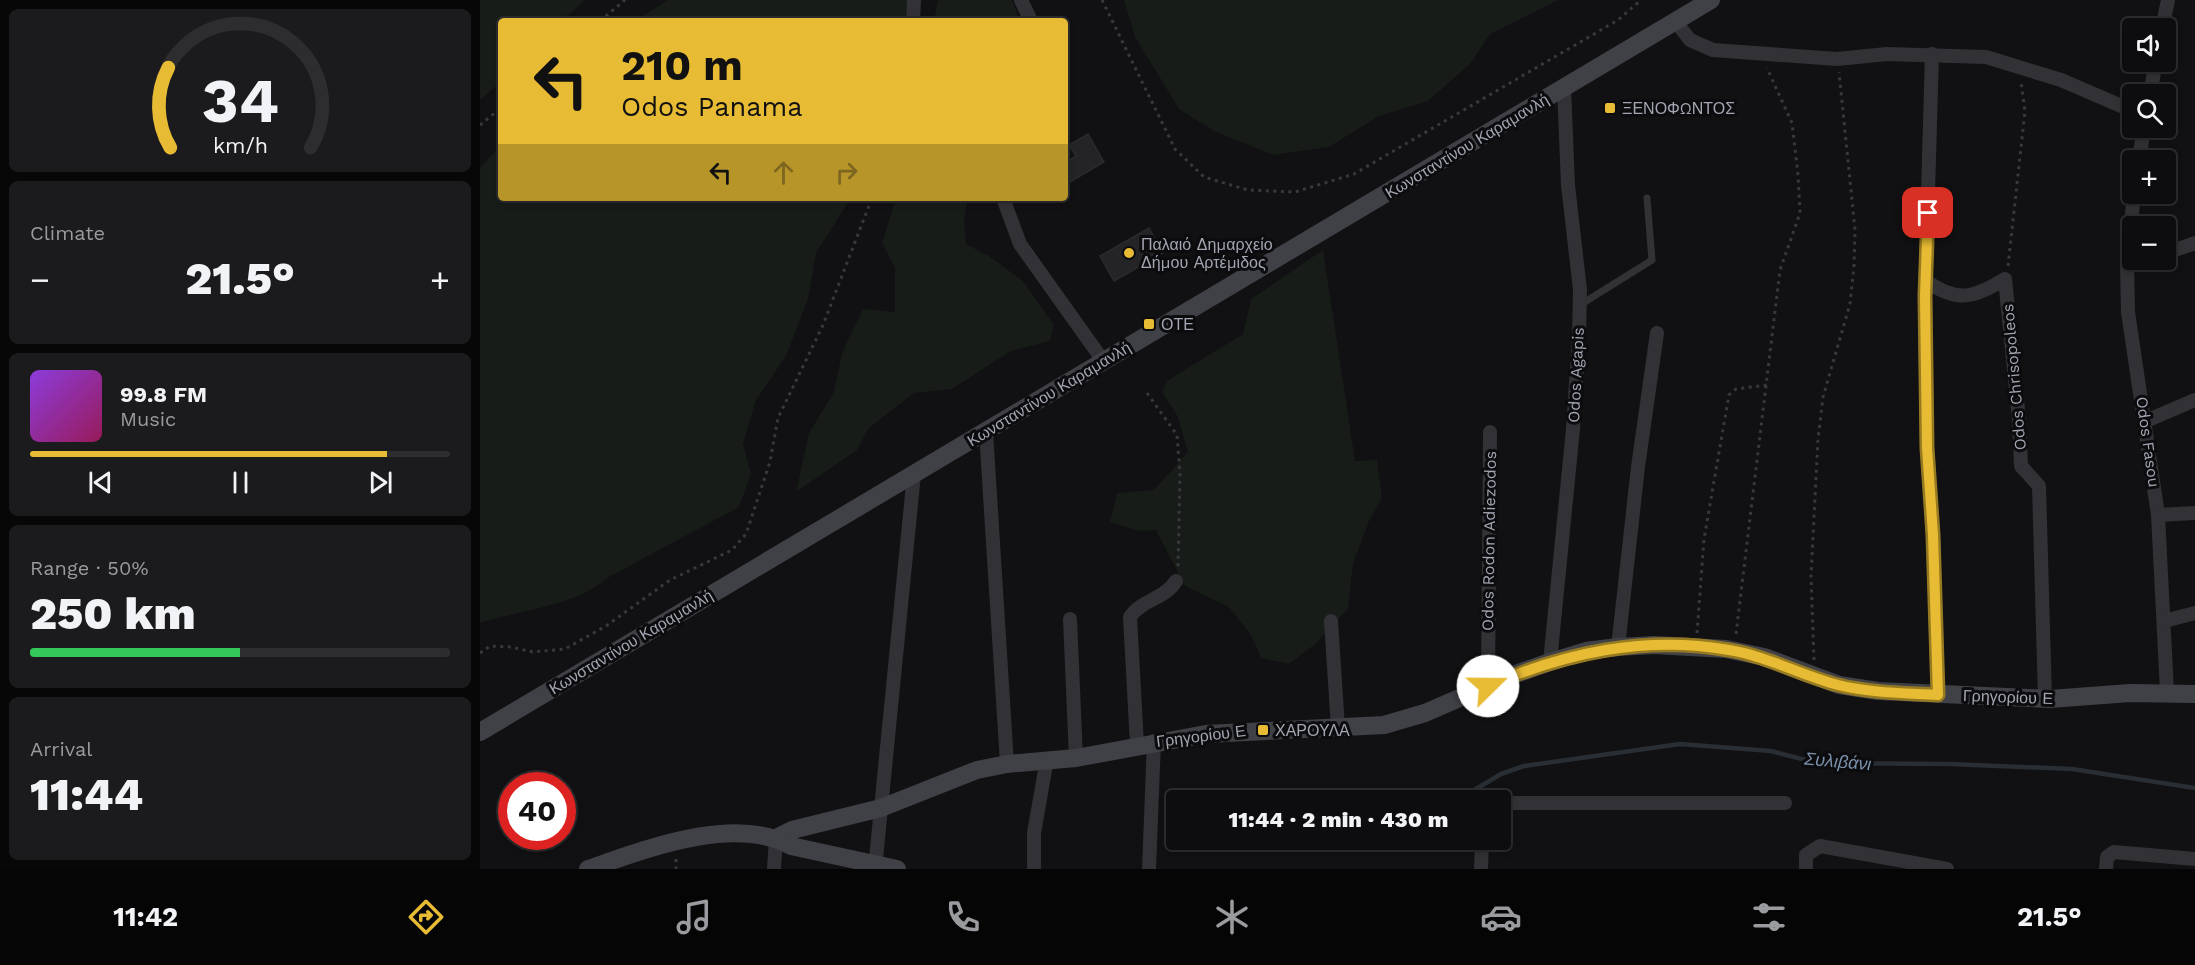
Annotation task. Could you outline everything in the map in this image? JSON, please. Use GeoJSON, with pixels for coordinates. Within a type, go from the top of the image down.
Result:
{"type":"FeatureCollection","features":[{"type":"Feature","properties":{"kind":"street"},"geometry":{"type":"LineString","coordinates":[[913,18],[914,0]]}},
{"type":"Feature","properties":{"kind":"street"},"geometry":{"type":"LineString","coordinates":[[1021,0],[1030,18]]}},
{"type":"Feature","properties":{"kind":"street","name":"Κωνσταντίνου Καραμανλή"},"geometry":{"type":"LineString","coordinates":[[480,732],[1711,0]]}},
{"type":"Feature","properties":{"kind":"street"},"geometry":{"type":"LineString","coordinates":[[2164,18],[2168,0]]}},
{"type":"Feature","properties":{"kind":"street"},"geometry":{"type":"LineString","coordinates":[[1676,22],[1690,40],[1702,47],[1733,53],[1760,52],[1774,56],[1837,59],[1887,54],[1986,57],[2061,80],[2122,106]]}},
{"type":"Feature","properties":{"kind":"street"},"geometry":{"type":"LineString","coordinates":[[1932,54],[1926,281],[1927,448],[1933,535],[1938,695]]}},
{"type":"Feature","properties":{"kind":"street","name":"Odos Agapis"},"geometry":{"type":"LineString","coordinates":[[1550,662],[1573,429],[1580,305],[1568,185],[1564,88]]}},
{"type":"Feature","properties":{"kind":"street"},"geometry":{"type":"LineString","coordinates":[[1004,201],[1020,244],[1104,362]]}},
{"type":"Feature","properties":{"kind":"street"},"geometry":{"type":"LineString","coordinates":[[2176,250],[2195,243]]}},
{"type":"Feature","properties":{"kind":"street","name":"Odos Fasou"},"geometry":{"type":"LineString","coordinates":[[2132,270],[2128,312],[2146,421],[2158,515],[2167,692]]}},
{"type":"Feature","properties":{"kind":"street","name":"Odos Chrisopoleos"},"geometry":{"type":"LineString","coordinates":[[1926,281],[1942,293],[1960,296],[1977,295],[2006,279],[2021,466],[2039,486],[2045,699]]}},
{"type":"Feature","properties":{"kind":"street"},"geometry":{"type":"LineString","coordinates":[[1617,646],[1638,467],[1658,333]]}},
{"type":"Feature","properties":{"kind":"street"},"geometry":{"type":"LineString","coordinates":[[2146,421],[2195,400]]}},
{"type":"Feature","properties":{"kind":"street"},"geometry":{"type":"LineString","coordinates":[[986,432],[1007,764]]}},
{"type":"Feature","properties":{"kind":"street","name":"Odos Rodon Adiezodos"},"geometry":{"type":"LineString","coordinates":[[1488,686],[1490,432]]}},
{"type":"Feature","properties":{"kind":"street"},"geometry":{"type":"LineString","coordinates":[[875,866],[914,474]]}},
{"type":"Feature","properties":{"kind":"street"},"geometry":{"type":"LineString","coordinates":[[2158,515],[2195,513]]}},
{"type":"Feature","properties":{"kind":"street"},"geometry":{"type":"LineString","coordinates":[[1149,869],[1145,743],[1130,617],[1135,610],[1171,590],[1176,581]]}},
{"type":"Feature","properties":{"kind":"street"},"geometry":{"type":"LineString","coordinates":[[2164,621],[2195,613]]}},
{"type":"Feature","properties":{"kind":"street"},"geometry":{"type":"LineString","coordinates":[[1070,619],[1076,758]]}},
{"type":"Feature","properties":{"kind":"street"},"geometry":{"type":"LineString","coordinates":[[1331,621],[1338,728]]}},
{"type":"Feature","properties":{"kind":"street","name":"Γρηγορίου Ε"},"geometry":{"type":"LineString","coordinates":[[776,838],[792,830],[882,808],[977,771],[1007,764],[1076,758],[1145,743],[1263,730],[1384,725],[1425,713],[1550,662],[1586,651],[1617,646],[1695,647],[1735,651],[1764,657],[1815,678],[1858,688],[1938,695],[2045,699],[2167,692],[2195,694]]}},
{"type":"Feature","properties":{"kind":"street"},"geometry":{"type":"LineString","coordinates":[[1034,869],[1034,833],[1047,759]]}},
{"type":"Feature","properties":{"kind":"street"},"geometry":{"type":"LineString","coordinates":[[1511,803],[1785,803]]}},
{"type":"Feature","properties":{"kind":"street"},"geometry":{"type":"LineString","coordinates":[[588,869],[644,850],[704,836],[745,835],[776,838],[791,846],[897,869]]}},
{"type":"Feature","properties":{"kind":"street"},"geometry":{"type":"LineString","coordinates":[[774,869],[776,838]]}},
{"type":"Feature","properties":{"kind":"street"},"geometry":{"type":"LineString","coordinates":[[1806,869],[1806,855],[1820,846],[1947,869]]}},
{"type":"Feature","properties":{"kind":"street"},"geometry":{"type":"LineString","coordinates":[[1481,869],[1482,850]]}},
{"type":"Feature","properties":{"kind":"street"},"geometry":{"type":"LineString","coordinates":[[2106,869],[2107,857],[2114,852],[2195,859]]}},
{"type":"Feature","properties":{"kind":"lane"},"geometry":{"type":"LineString","coordinates":[[1580,305],[1652,260],[1647,198]]}},
{"type":"Feature","properties":{"kind":"path"},"geometry":{"type":"LineString","coordinates":[[604,18],[625,0]]}},
{"type":"Feature","properties":{"kind":"path"},"geometry":{"type":"LineString","coordinates":[[1102,0],[1175,149],[1204,177],[1248,190],[1295,192],[1354,174],[1618,20],[1641,0]]}},
{"type":"Feature","properties":{"kind":"path"},"geometry":{"type":"LineString","coordinates":[[1735,651],[1749,517],[1768,385],[1780,270],[1800,213],[1792,123],[1760,52]]}},
{"type":"Feature","properties":{"kind":"path"},"geometry":{"type":"LineString","coordinates":[[1815,678],[1811,576],[1818,439],[1823,397],[1850,304],[1854,266],[1855,230],[1837,59]]}},
{"type":"Feature","properties":{"kind":"path"},"geometry":{"type":"LineString","coordinates":[[2006,279],[2016,208],[2025,111],[2018,67]]}},
{"type":"Feature","properties":{"kind":"path"},"geometry":{"type":"LineString","coordinates":[[480,126],[498,111]]}},
{"type":"Feature","properties":{"kind":"path"},"geometry":{"type":"LineString","coordinates":[[480,653],[490,646],[512,647],[532,652],[565,649],[606,626],[670,580],[732,550],[746,534],[770,462],[778,418],[823,325],[871,201]]}},
{"type":"Feature","properties":{"kind":"path"},"geometry":{"type":"LineString","coordinates":[[1695,647],[1704,539],[1729,396],[1736,389],[1768,385]]}},
{"type":"Feature","properties":{"kind":"path"},"geometry":{"type":"LineString","coordinates":[[1147,393],[1177,435],[1180,473],[1176,581]]}},
{"type":"Feature","properties":{"kind":"shaded area"},"geometry":{"type":"Polygon","coordinates":[[[480,0],[585,0],[565,18],[498,18],[498,85],[480,100],[480,0]]]}},
{"type":"Feature","properties":{"kind":"shaded area"},"geometry":{"type":"Polygon","coordinates":[[[668,0],[910,0],[905,18],[640,18],[668,0]]]}},
{"type":"Feature","properties":{"kind":"shaded area"},"geometry":{"type":"Polygon","coordinates":[[[938,0],[1012,0],[1019,18],[935,18],[938,0]]]}},
{"type":"Feature","properties":{"kind":"shaded area"},"geometry":{"type":"Polygon","coordinates":[[[1124,0],[1558,0],[1490,34],[1470,64],[1428,101],[1379,116],[1329,147],[1273,155],[1214,131],[1179,109],[1135,37],[1124,0]]]}},
{"type":"Feature","properties":{"kind":"shaded area"},"geometry":{"type":"Polygon","coordinates":[[[498,148],[498,201],[849,201],[816,253],[808,299],[786,356],[756,400],[743,444],[751,474],[739,507],[580,595],[548,606],[480,623],[480,168],[498,148]]]}},
{"type":"Feature","properties":{"kind":"shaded area"},"geometry":{"type":"Polygon","coordinates":[[[895,201],[967,201],[964,218],[966,244],[989,256],[1023,281],[1054,325],[1050,341],[1011,351],[952,389],[914,393],[869,428],[857,450],[796,492],[809,433],[834,392],[842,353],[863,309],[895,312],[895,268],[882,243],[895,201]]]}},
{"type":"Feature","properties":{"kind":"shaded area"},"geometry":{"type":"Polygon","coordinates":[[[1323,250],[1355,461],[1377,460],[1382,499],[1369,521],[1353,563],[1348,609],[1315,644],[1289,664],[1261,658],[1251,635],[1229,607],[1185,586],[1156,530],[1139,531],[1110,522],[1117,493],[1154,490],[1188,452],[1178,417],[1162,392],[1167,381],[1243,334],[1251,299],[1323,250]]]}},
{"type":"Feature","properties":{"kind":"building"},"geometry":{"type":"Polygon","coordinates":[[[1088,134],[1104,162],[1068,183],[1068,161],[1076,156],[1069,145],[1088,134]]]}},
{"type":"Feature","properties":{"kind":"building"},"geometry":{"type":"Polygon","coordinates":[[[1149,228],[1163,253],[1114,281],[1100,256],[1149,228]]]}},
{"type":"Feature","properties":{"kind":"waterway","name":"Συλιβάνι"},"geometry":{"type":"LineString","coordinates":[[1474,790],[1501,774],[1524,766],[1680,744],[1771,751],[1817,763],[1950,764],[2072,769],[2195,788]]}},
{"type":"Feature","properties":{"kind":"place","name":"ΞΕΝΟΦΩΝΤΟΣ"},"geometry":{"type":"Point","coordinates":[1610,108]}},
{"type":"Feature","properties":{"kind":"place","name":"Παλαιό Δημαρχείο Δήμου Αρτέμιδος"},"geometry":{"type":"Point","coordinates":[1129,253]}},
{"type":"Feature","properties":{"kind":"place","name":"ΟΤΕ"},"geometry":{"type":"Point","coordinates":[1149,324]}},
{"type":"Feature","properties":{"kind":"place","name":"ΧΑΡΟΥΛΑ"},"geometry":{"type":"Point","coordinates":[1263,730]}},
{"type":"Feature","properties":{"kind":"route"},"geometry":{"type":"LineString","coordinates":[[1488,686],[1510,676],[1586,651],[1617,646],[1654,645],[1726,649],[1764,657],[1807,675],[1839,685],[1878,691],[1938,695],[1933,535],[1927,448],[1925,296],[1928,213]]}}]}
